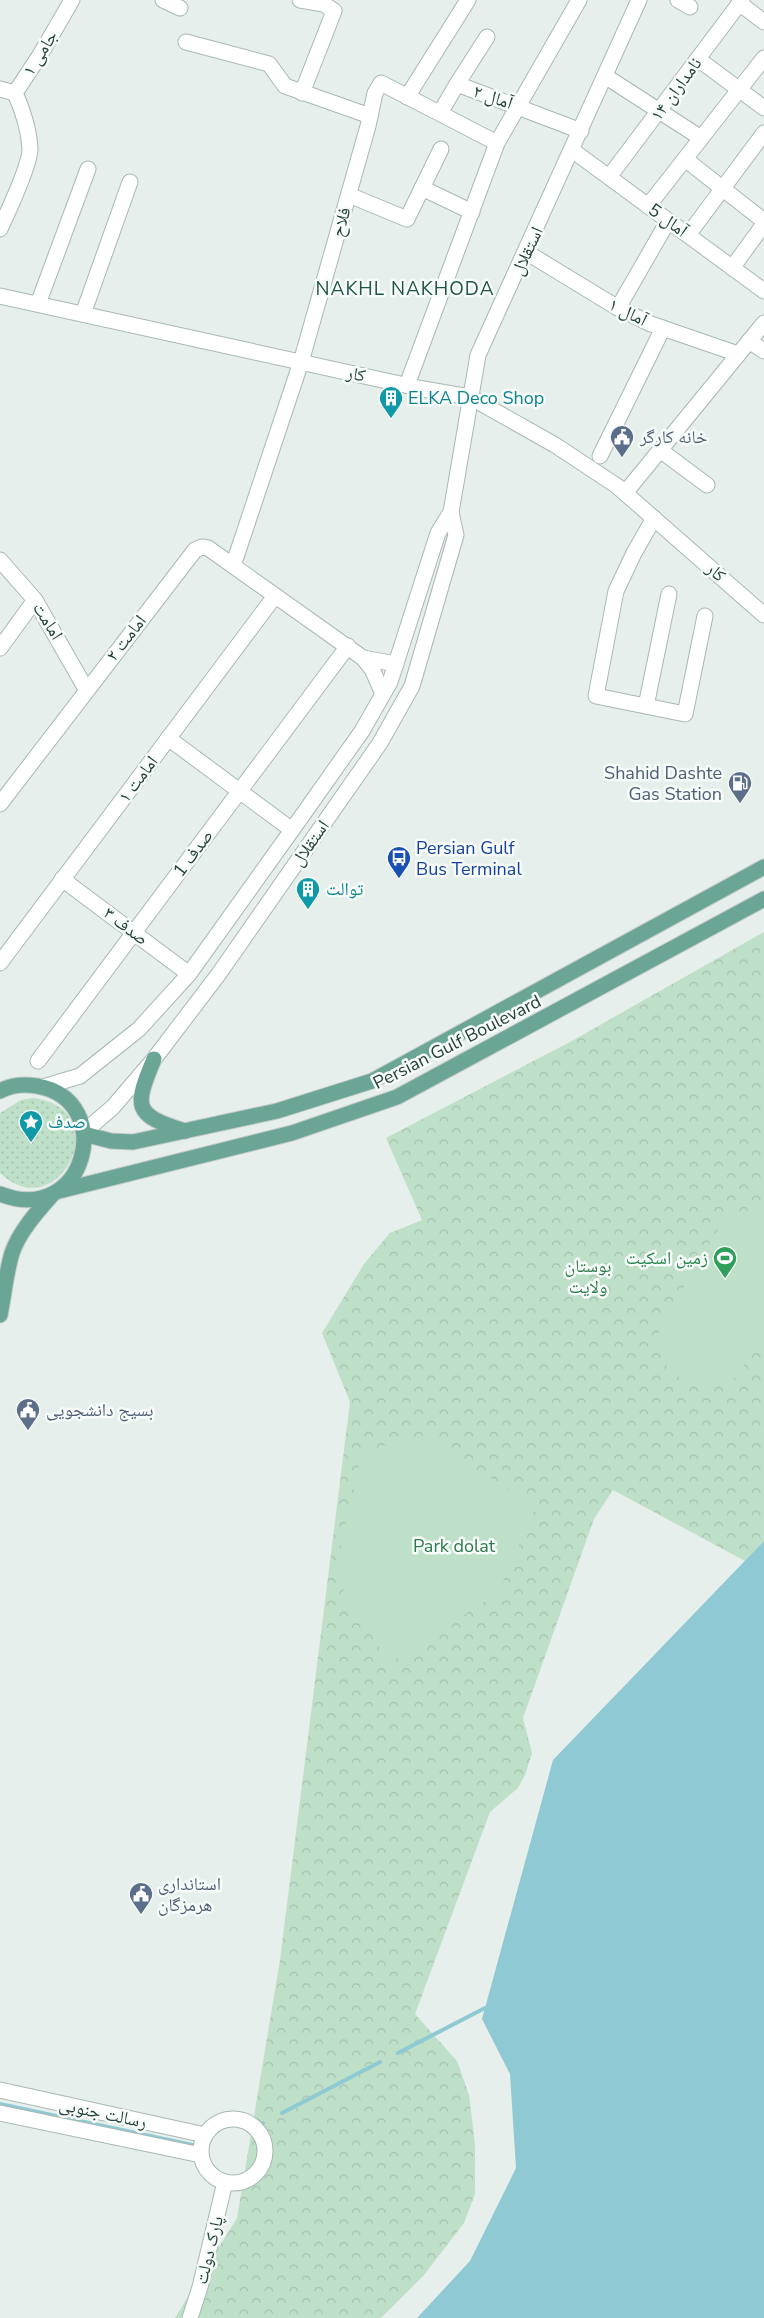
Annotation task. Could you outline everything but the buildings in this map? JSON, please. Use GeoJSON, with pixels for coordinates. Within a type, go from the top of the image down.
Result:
{"type":"FeatureCollection","features":[{"type":"Feature","properties":{"kind":"main road","name":"Persian Gulf Boulevard"},"geometry":{"type":"LineString","coordinates":[[84,1133],[111,1141],[133,1142],[277,1112],[372,1082],[764,867]]}},
{"type":"Feature","properties":{"kind":"main road","name":"Persian Gulf Boulevard"},"geometry":{"type":"LineString","coordinates":[[0,1194],[14,1200],[34,1200],[292,1134],[397,1097],[764,899]]}},
{"type":"Feature","properties":{"kind":"main road"},"geometry":{"type":"LineString","coordinates":[[154,1059],[142,1096],[145,1112],[151,1119],[186,1131]]}},
{"type":"Feature","properties":{"kind":"main road"},"geometry":{"type":"LineString","coordinates":[[0,1091],[16,1085],[43,1087],[62,1097],[72,1107],[84,1133],[84,1150],[80,1166],[71,1180],[41,1208],[16,1245],[11,1259],[0,1315]]}},
{"type":"Feature","properties":{"kind":"street","name":"جامی ۱"},"geometry":{"type":"LineString","coordinates":[[7,91],[40,55],[72,0]]}},
{"type":"Feature","properties":{"kind":"street"},"geometry":{"type":"LineString","coordinates":[[163,0],[180,8]]}},
{"type":"Feature","properties":{"kind":"street"},"geometry":{"type":"LineString","coordinates":[[300,0],[324,2],[334,11],[302,93]]}},
{"type":"Feature","properties":{"kind":"street"},"geometry":{"type":"LineString","coordinates":[[468,0],[407,97],[497,143]]}},
{"type":"Feature","properties":{"kind":"street"},"geometry":{"type":"LineString","coordinates":[[407,385],[497,143],[517,105],[579,0]]}},
{"type":"Feature","properties":{"kind":"street","name":"استقلال"},"geometry":{"type":"LineString","coordinates":[[84,1133],[113,1107],[154,1059],[218,975],[369,759],[412,686],[456,535],[451,512],[478,355],[639,0]]}},
{"type":"Feature","properties":{"kind":"street"},"geometry":{"type":"LineString","coordinates":[[741,1],[764,22]]}},
{"type":"Feature","properties":{"kind":"street","name":"نامداران ۱۴"},"geometry":{"type":"LineString","coordinates":[[609,177],[741,1]]}},
{"type":"Feature","properties":{"kind":"street","name":"آمال ۲"},"geometry":{"type":"LineString","coordinates":[[487,37],[457,84],[517,105],[580,131]]}},
{"type":"Feature","properties":{"kind":"street"},"geometry":{"type":"LineString","coordinates":[[186,42],[269,64],[285,86],[370,116]]}},
{"type":"Feature","properties":{"kind":"street"},"geometry":{"type":"LineString","coordinates":[[648,206],[764,58]]}},
{"type":"Feature","properties":{"kind":"street"},"geometry":{"type":"LineString","coordinates":[[698,59],[764,108]]}},
{"type":"Feature","properties":{"kind":"street"},"geometry":{"type":"LineString","coordinates":[[605,76],[700,138]]}},
{"type":"Feature","properties":{"kind":"street","name":"فلاح"},"geometry":{"type":"LineString","coordinates":[[233,566],[301,362],[349,195],[375,93],[381,83],[407,97]]}},
{"type":"Feature","properties":{"kind":"street"},"geometry":{"type":"LineString","coordinates":[[440,113],[457,84]]}},
{"type":"Feature","properties":{"kind":"street"},"geometry":{"type":"LineString","coordinates":[[0,229],[12,203],[30,151],[25,116],[7,91]]}},
{"type":"Feature","properties":{"kind":"street"},"geometry":{"type":"LineString","coordinates":[[688,235],[724,190],[764,133]]}},
{"type":"Feature","properties":{"kind":"street"},"geometry":{"type":"LineString","coordinates":[[349,195],[408,219],[441,150]]}},
{"type":"Feature","properties":{"kind":"street","name":"آمال 5"},"geometry":{"type":"LineString","coordinates":[[572,150],[764,291]]}},
{"type":"Feature","properties":{"kind":"street"},"geometry":{"type":"LineString","coordinates":[[685,159],[764,222],[732,268]]}},
{"type":"Feature","properties":{"kind":"street"},"geometry":{"type":"LineString","coordinates":[[38,304],[88,169]]}},
{"type":"Feature","properties":{"kind":"street"},"geometry":{"type":"LineString","coordinates":[[83,314],[130,182]]}},
{"type":"Feature","properties":{"kind":"street"},"geometry":{"type":"LineString","coordinates":[[422,188],[472,212]]}},
{"type":"Feature","properties":{"kind":"street"},"geometry":{"type":"LineString","coordinates":[[618,308],[668,221]]}},
{"type":"Feature","properties":{"kind":"street","name":"آمال ۱"},"geometry":{"type":"LineString","coordinates":[[526,252],[618,308],[663,328],[738,354]]}},
{"type":"Feature","properties":{"kind":"street","name":"کار"},"geometry":{"type":"LineString","coordinates":[[0,296],[407,385],[470,396],[556,445],[625,493],[764,615]]}},
{"type":"Feature","properties":{"kind":"street"},"geometry":{"type":"LineString","coordinates":[[625,493],[764,323]]}},
{"type":"Feature","properties":{"kind":"street"},"geometry":{"type":"LineString","coordinates":[[600,456],[663,328]]}},
{"type":"Feature","properties":{"kind":"street"},"geometry":{"type":"LineString","coordinates":[[749,341],[764,351]]}},
{"type":"Feature","properties":{"kind":"street"},"geometry":{"type":"LineString","coordinates":[[660,450],[706,485]]}},
{"type":"Feature","properties":{"kind":"street","name":"استقلال"},"geometry":{"type":"LineString","coordinates":[[43,1087],[80,1076],[139,1029],[189,974],[292,830],[362,731],[383,694],[396,664],[438,533],[451,512]]}},
{"type":"Feature","properties":{"kind":"street"},"geometry":{"type":"LineString","coordinates":[[654,518],[634,553],[616,591],[596,696],[684,714],[705,616]]}},
{"type":"Feature","properties":{"kind":"street","name":"امامت ۲"},"geometry":{"type":"LineString","coordinates":[[0,804],[86,689],[195,550],[202,547],[208,548],[363,658]]}},
{"type":"Feature","properties":{"kind":"street","name":"امامت"},"geometry":{"type":"LineString","coordinates":[[0,560],[35,600],[86,689]]}},
{"type":"Feature","properties":{"kind":"street"},"geometry":{"type":"LineString","coordinates":[[646,706],[669,594]]}},
{"type":"Feature","properties":{"kind":"street","name":"امامت ۱"},"geometry":{"type":"LineString","coordinates":[[0,963],[275,596]]}},
{"type":"Feature","properties":{"kind":"street"},"geometry":{"type":"LineString","coordinates":[[0,648],[35,600]]}},
{"type":"Feature","properties":{"kind":"street","name":"صدف 1"},"geometry":{"type":"LineString","coordinates":[[38,1060],[348,646]]}},
{"type":"Feature","properties":{"kind":"street"},"geometry":{"type":"LineString","coordinates":[[363,658],[396,664]]}},
{"type":"Feature","properties":{"kind":"street"},"geometry":{"type":"LineString","coordinates":[[363,658],[372,669],[383,694]]}},
{"type":"Feature","properties":{"kind":"street"},"geometry":{"type":"LineString","coordinates":[[168,738],[292,830]]}},
{"type":"Feature","properties":{"kind":"street","name":"صدف ۳"},"geometry":{"type":"LineString","coordinates":[[62,879],[189,974]]}},
{"type":"Feature","properties":{"kind":"street","name":"رسالت جنوبی"},"geometry":{"type":"LineString","coordinates":[[0,2090],[205,2136]]}},
{"type":"Feature","properties":{"kind":"street","name":"رسالت جنوبی"},"geometry":{"type":"LineString","coordinates":[[0,2112],[201,2155]]}},
{"type":"Feature","properties":{"kind":"street"},"geometry":{"type":"LineString","coordinates":[[237,2120],[252,2125],[264,2143],[265,2154],[262,2164],[256,2173],[247,2180],[236,2183],[225,2182],[209,2172],[201,2155],[205,2136],[212,2127],[221,2122],[237,2120]]}},
{"type":"Feature","properties":{"kind":"street","name":"پارک دولت"},"geometry":{"type":"LineString","coordinates":[[190,2318],[200,2287],[225,2182]]}},
{"type":"Feature","properties":{"kind":"green space"},"geometry":{"type":"Polygon","coordinates":[[[764,932],[764,1541],[745,1561],[613,1490],[594,1519],[523,1718],[532,1753],[525,1775],[518,1788],[490,1812],[415,2014],[457,2061],[469,2095],[475,2144],[475,2194],[464,2223],[424,2275],[381,2318],[175,2318],[237,2218],[280,1960],[350,1402],[322,1333],[364,1264],[390,1233],[422,1220],[386,1138],[570,1042],[764,932]]]}},
{"type":"Feature","properties":{"kind":"green space"},"geometry":{"type":"Polygon","coordinates":[[[33,1098],[59,1107],[72,1122],[76,1141],[70,1161],[59,1177],[42,1186],[22,1186],[0,1173],[0,1113],[21,1100],[33,1098]]]}},
{"type":"Feature","properties":{"kind":"green space","name":"زمین اسکیت"},"geometry":{"type":"Polygon","coordinates":[[[757,1210],[764,1212],[764,1334],[736,1377],[721,1384],[707,1387],[694,1386],[671,1372],[664,1361],[658,1340],[660,1327],[722,1223],[736,1212],[757,1210]]]}},
{"type":"Feature","properties":{"kind":"green space","name":"Park dolat"},"geometry":{"type":"Polygon","coordinates":[[[411,1437],[431,1441],[536,1506],[498,1593],[389,1663],[344,1591],[336,1569],[359,1467],[365,1454],[393,1442],[411,1437]]]}},
{"type":"Feature","properties":{"kind":"water"},"geometry":{"type":"Polygon","coordinates":[[[764,1541],[764,2318],[417,2318],[470,2261],[516,2168],[510,2074],[482,2019],[553,1760],[764,1541]]]}},
{"type":"Feature","properties":{"kind":"waterway"},"geometry":{"type":"LineString","coordinates":[[398,2053],[485,2008]]}},
{"type":"Feature","properties":{"kind":"waterway"},"geometry":{"type":"LineString","coordinates":[[282,2113],[380,2062]]}},
{"type":"Feature","properties":{"kind":"waterway"},"geometry":{"type":"LineString","coordinates":[[0,2104],[197,2146]]}},
{"type":"Feature","properties":{"kind":"waterway"},"geometry":{"type":"LineString","coordinates":[[259,2125],[263,2123]]}},
{"type":"Feature","properties":{"kind":"place","name":"ELKA Deco Shop"},"geometry":{"type":"Point","coordinates":[391,419]}},
{"type":"Feature","properties":{"kind":"place","name":"خانه کارگر"},"geometry":{"type":"Point","coordinates":[622,458]}},
{"type":"Feature","properties":{"kind":"place","name":"Shahid Dashte Gas Station"},"geometry":{"type":"Point","coordinates":[740,804]}},
{"type":"Feature","properties":{"kind":"place","name":"Persian Gulf Bus Terminal"},"geometry":{"type":"Point","coordinates":[399,879]}},
{"type":"Feature","properties":{"kind":"place","name":"توالت"},"geometry":{"type":"Point","coordinates":[308,910]}},
{"type":"Feature","properties":{"kind":"place","name":"صدف"},"geometry":{"type":"Point","coordinates":[31,1143]}},
{"type":"Feature","properties":{"kind":"place","name":"زمین اسکیت"},"geometry":{"type":"Point","coordinates":[725,1279]}},
{"type":"Feature","properties":{"kind":"place","name":"بسیج دانشجویی"},"geometry":{"type":"Point","coordinates":[28,1431]}},
{"type":"Feature","properties":{"kind":"place","name":"استانداری هرمزگان"},"geometry":{"type":"Point","coordinates":[141,1915]}},
{"type":"Feature","properties":{"kind":"district","name":"NAKHL NAKHODA"},"geometry":{"type":"Point","coordinates":[405,288]}},
{"type":"Feature","properties":{"kind":"park label","name":"بوستان ولایت"},"geometry":{"type":"Point","coordinates":[588,1276]}}]}
